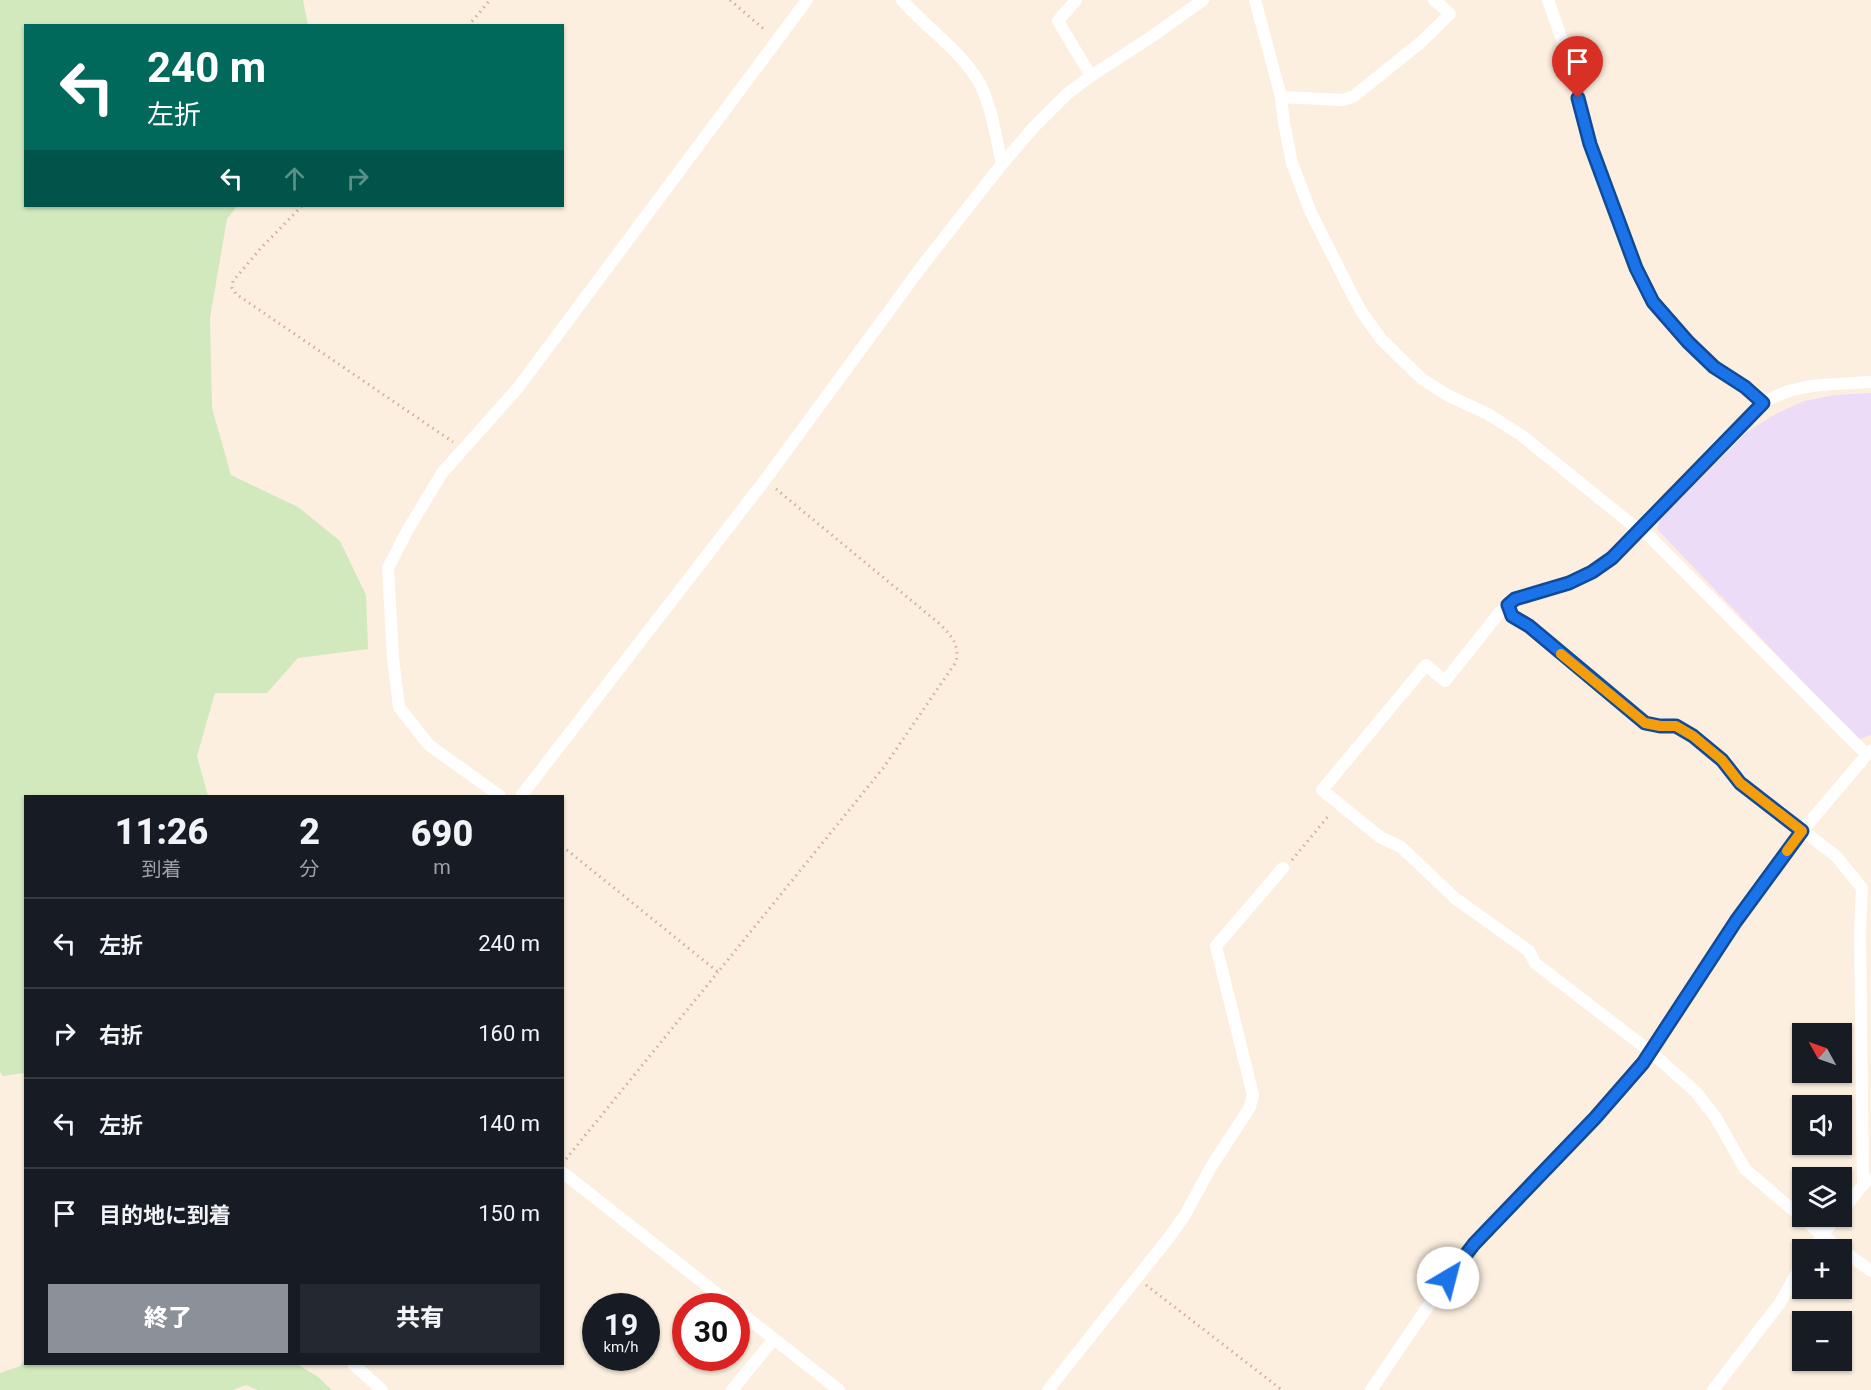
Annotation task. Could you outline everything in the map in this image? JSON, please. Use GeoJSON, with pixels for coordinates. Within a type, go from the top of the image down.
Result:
{"type":"FeatureCollection","features":[{"type":"Feature","properties":{"kind":"street"},"geometry":{"type":"LineString","coordinates":[[499,795],[429,745],[399,707],[393,658],[388,568],[442,473],[517,389],[807,0]]}},
{"type":"Feature","properties":{"kind":"street"},"geometry":{"type":"LineString","coordinates":[[902,0],[962,59],[979,83],[987,100],[1002,164]]}},
{"type":"Feature","properties":{"kind":"street"},"geometry":{"type":"LineString","coordinates":[[522,795],[765,480],[922,266],[1002,164],[1067,94],[1203,0]]}},
{"type":"Feature","properties":{"kind":"street"},"geometry":{"type":"LineString","coordinates":[[1255,0],[1281,97],[1292,163],[1311,213],[1361,311],[1381,339],[1422,379],[1449,396],[1488,414],[1521,435],[1650,537],[1869,752],[1802,831],[1736,921],[1651,1052],[1595,1118],[1474,1244],[1435,1296],[1371,1390]]}},
{"type":"Feature","properties":{"kind":"street"},"geometry":{"type":"LineString","coordinates":[[1281,97],[1343,100],[1354,96],[1420,43],[1450,14],[1434,0]]}},
{"type":"Feature","properties":{"kind":"street"},"geometry":{"type":"LineString","coordinates":[[1548,0],[1569,59],[1590,144],[1636,268],[1653,302],[1688,342],[1714,367],[1745,387],[1763,403]]}},
{"type":"Feature","properties":{"kind":"street"},"geometry":{"type":"LineString","coordinates":[[1072,1],[1058,21],[1091,76]]}},
{"type":"Feature","properties":{"kind":"street"},"geometry":{"type":"LineString","coordinates":[[1871,382],[1794,388],[1763,403],[1612,558],[1592,572],[1569,583],[1515,599],[1500,612],[1445,681],[1426,665],[1322,790],[1380,837],[1401,847],[1456,899],[1529,951],[1535,963],[1651,1052],[1696,1092],[1716,1118],[1745,1169],[1822,1235],[1871,1270]]}},
{"type":"Feature","properties":{"kind":"street"},"geometry":{"type":"LineString","coordinates":[[1508,605],[1512,616],[1529,626],[1645,723],[1676,726],[1693,736],[1722,760],[1740,783],[1836,856],[1866,885],[1860,931],[1867,1180],[1852,1199]]}},
{"type":"Feature","properties":{"kind":"street"},"geometry":{"type":"LineString","coordinates":[[1048,1390],[1185,1215],[1211,1167],[1250,1107],[1253,1095],[1216,946],[1283,868]]}},
{"type":"Feature","properties":{"kind":"street"},"geometry":{"type":"LineString","coordinates":[[564,1174],[716,1293]]}},
{"type":"Feature","properties":{"kind":"street"},"geometry":{"type":"LineString","coordinates":[[1819,1239],[1829,1227]]}},
{"type":"Feature","properties":{"kind":"street"},"geometry":{"type":"LineString","coordinates":[[1713,1390],[1780,1303],[1792,1282]]}},
{"type":"Feature","properties":{"kind":"street"},"geometry":{"type":"LineString","coordinates":[[750,1320],[839,1390]]}},
{"type":"Feature","properties":{"kind":"street"},"geometry":{"type":"LineString","coordinates":[[732,1390],[774,1339]]}},
{"type":"Feature","properties":{"kind":"street"},"geometry":{"type":"LineString","coordinates":[[354,1365],[378,1389]]}},
{"type":"Feature","properties":{"kind":"path"},"geometry":{"type":"LineString","coordinates":[[470,24],[490,0]]}},
{"type":"Feature","properties":{"kind":"path"},"geometry":{"type":"LineString","coordinates":[[730,0],[777,40]]}},
{"type":"Feature","properties":{"kind":"path"},"geometry":{"type":"LineString","coordinates":[[301,207],[233,281],[232,288],[236,294],[464,450]]}},
{"type":"Feature","properties":{"kind":"path"},"geometry":{"type":"LineString","coordinates":[[564,1160],[884,767],[956,662],[958,651],[952,637],[941,625],[765,480]]}},
{"type":"Feature","properties":{"kind":"path"},"geometry":{"type":"LineString","coordinates":[[1283,868],[1338,804]]}},
{"type":"Feature","properties":{"kind":"path"},"geometry":{"type":"LineString","coordinates":[[564,848],[718,972]]}},
{"type":"Feature","properties":{"kind":"path"},"geometry":{"type":"LineString","coordinates":[[1137,1278],[1282,1390]]}},
{"type":"Feature","properties":{"kind":"shaded area"},"geometry":{"type":"Polygon","coordinates":[[[1871,393],[1871,735],[1858,740],[1657,529],[1660,519],[1747,432],[1776,414],[1804,401],[1835,395],[1871,393]]]}},
{"type":"Feature","properties":{"kind":"green space"},"geometry":{"type":"Polygon","coordinates":[[[0,0],[303,0],[308,24],[24,24],[24,207],[236,207],[227,219],[210,318],[212,408],[231,475],[298,507],[340,541],[366,595],[368,649],[298,658],[267,693],[215,693],[197,756],[208,795],[24,795],[24,1073],[3,1076],[0,1072],[0,0]]]}},
{"type":"Feature","properties":{"kind":"green space"},"geometry":{"type":"Polygon","coordinates":[[[24,1361],[24,1365],[299,1365],[318,1377],[332,1390],[258,1390],[246,1385],[233,1390],[0,1390],[0,1373],[20,1366],[24,1361]]]}},
{"type":"Feature","properties":{"kind":"slow traffic"},"geometry":{"type":"LineString","coordinates":[[1561,654],[1645,723],[1676,726],[1693,736],[1722,760],[1740,783],[1802,831],[1787,851]]}},
{"type":"Feature","properties":{"kind":"route"},"geometry":{"type":"LineString","coordinates":[[1448,1278],[1474,1244],[1595,1118],[1643,1063],[1736,921],[1802,831],[1740,783],[1722,760],[1693,736],[1676,726],[1645,723],[1529,626],[1512,616],[1508,605],[1515,599],[1569,583],[1592,572],[1612,558],[1763,403],[1745,387],[1714,367],[1688,342],[1653,302],[1636,268],[1590,144],[1578,98]]}}]}
